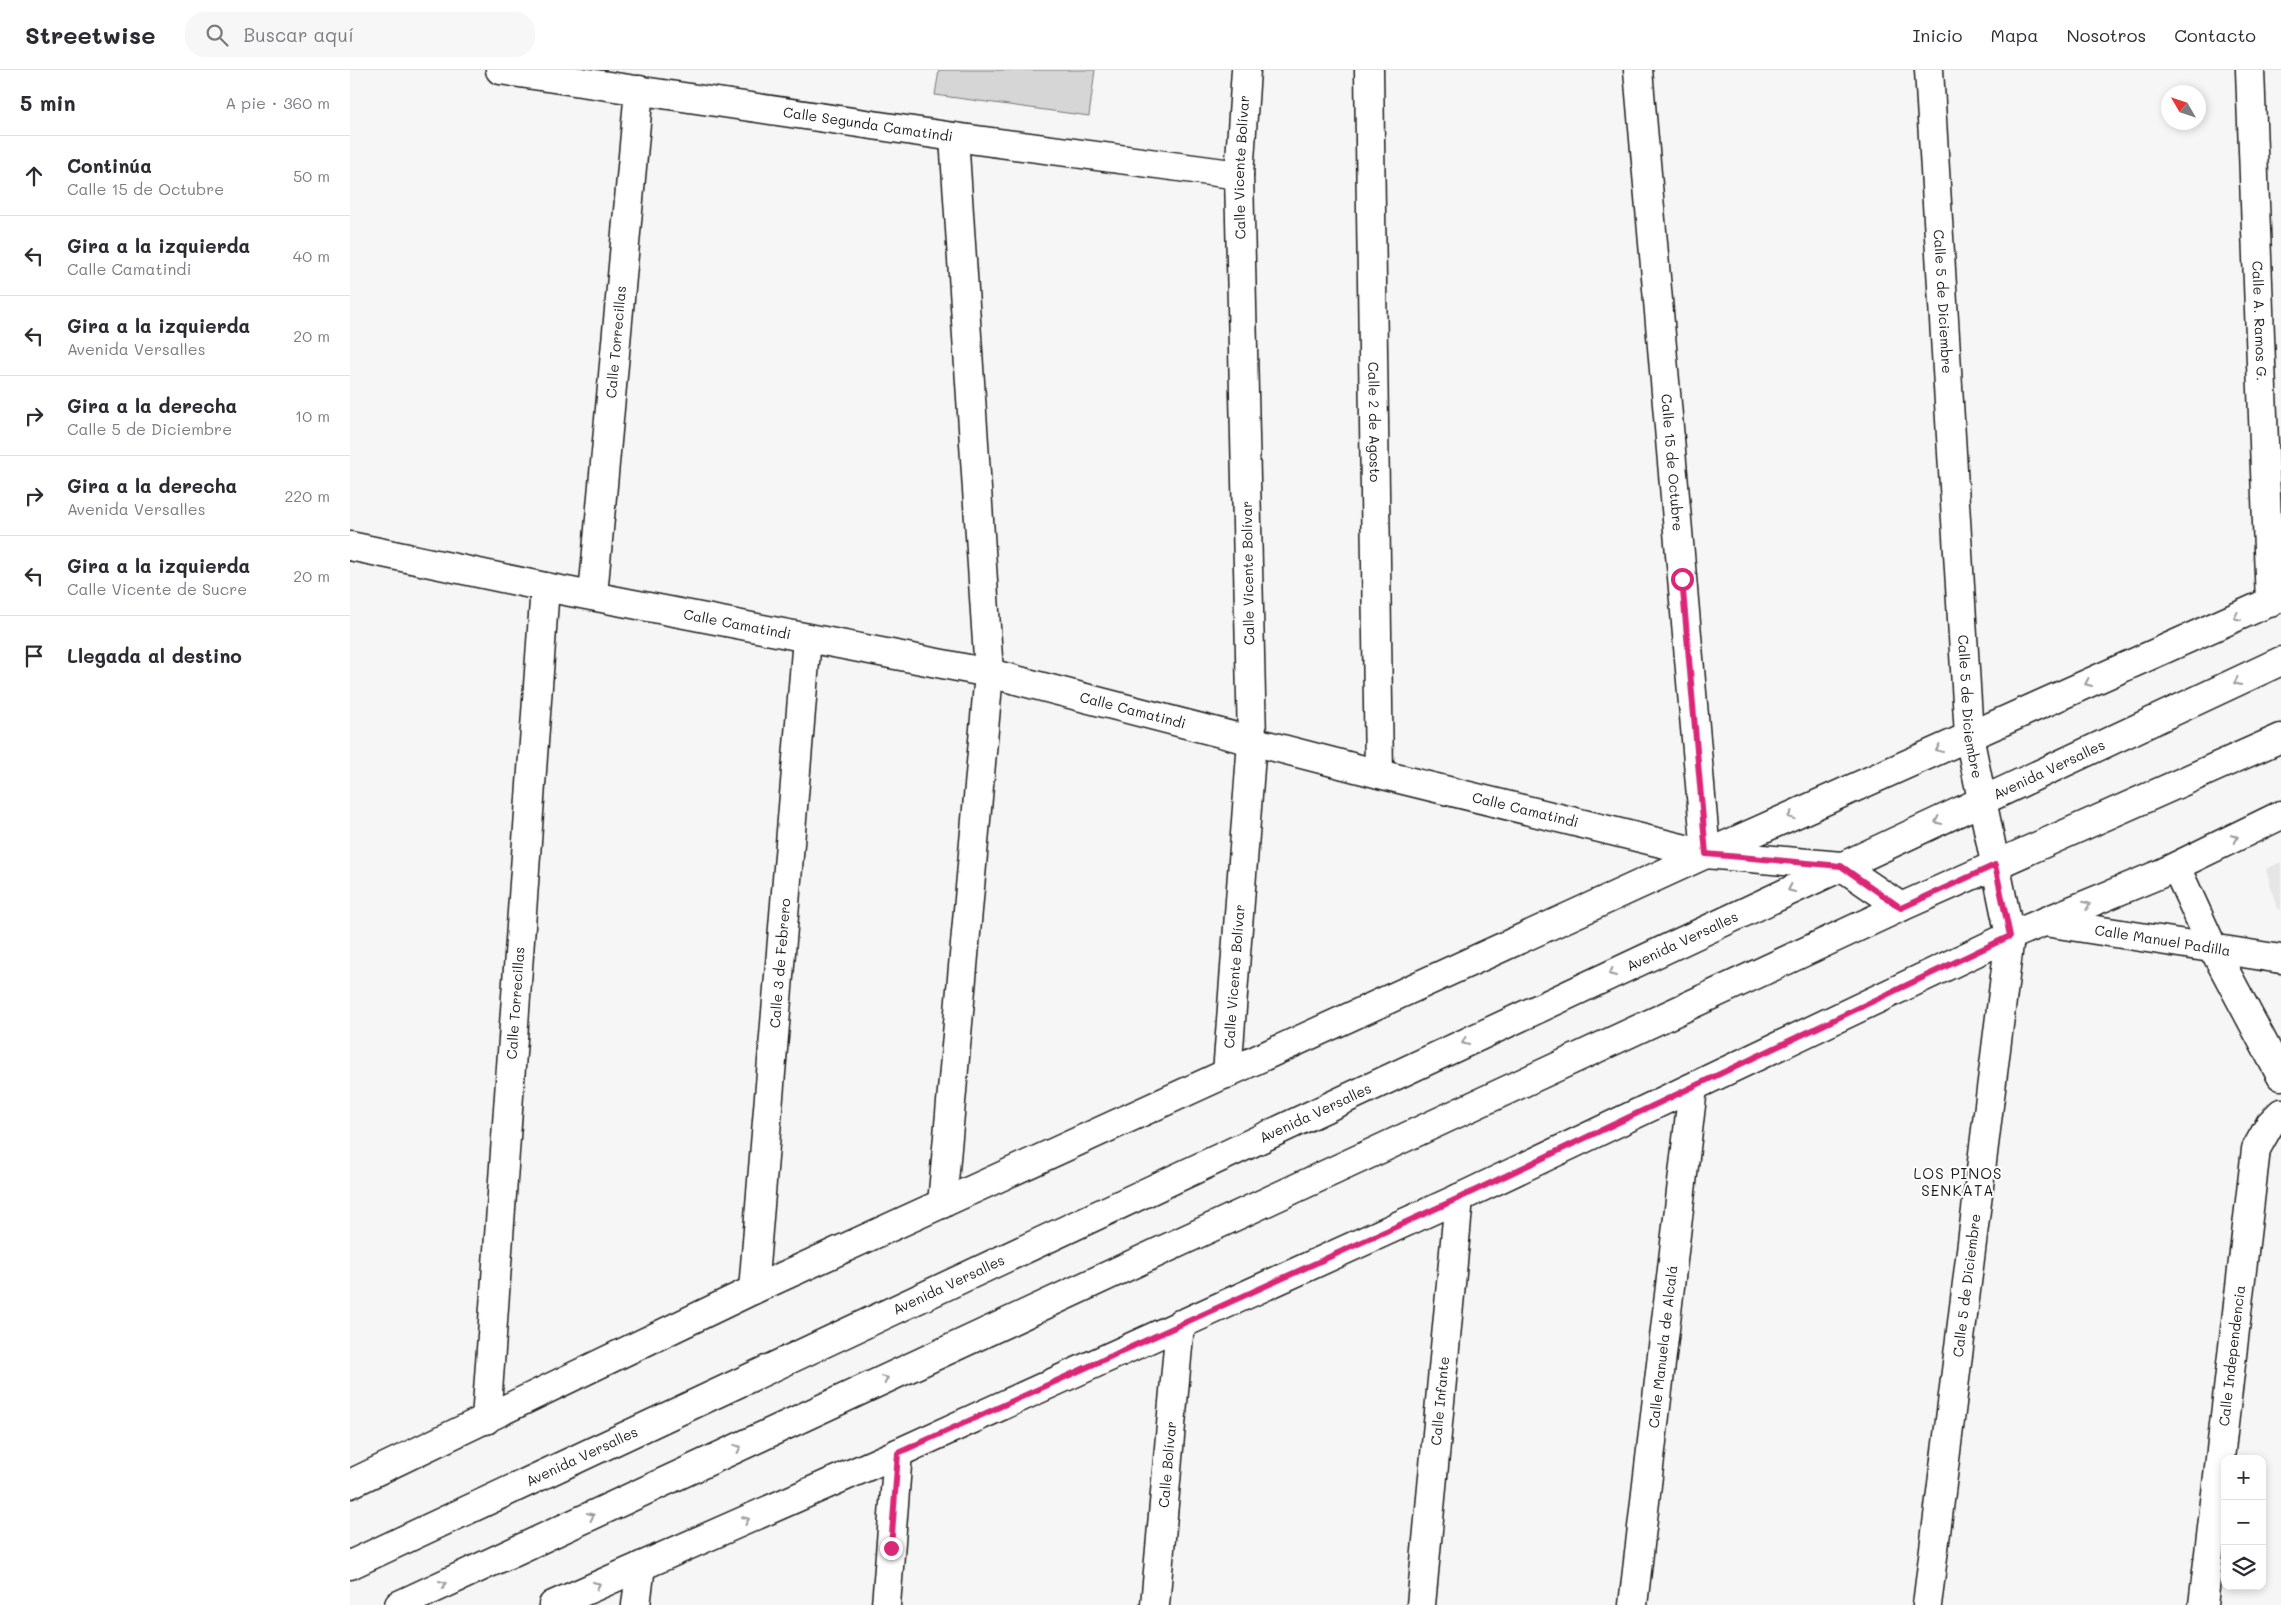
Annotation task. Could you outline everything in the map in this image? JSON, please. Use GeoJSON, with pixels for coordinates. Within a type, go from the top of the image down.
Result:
{"type":"FeatureCollection","features":[{"type":"Feature","properties":{"kind":"street","name":"Calle Segunda Camatindi"},"geometry":{"type":"LineString","coordinates":[[500,70],[954,137],[1239,175]]}},
{"type":"Feature","properties":{"kind":"street","name":"Calle Vicente Bolívar"},"geometry":{"type":"LineString","coordinates":[[1227,1074],[1252,741],[1239,175],[1246,70]]}},
{"type":"Feature","properties":{"kind":"street","name":"Calle 2 de Agosto"},"geometry":{"type":"LineString","coordinates":[[1370,70],[1379,774]]}},
{"type":"Feature","properties":{"kind":"street","name":"Calle 15 de Octubre"},"geometry":{"type":"LineString","coordinates":[[1638,70],[1706,854]]}},
{"type":"Feature","properties":{"kind":"street","name":"Calle 5 de Diciembre"},"geometry":{"type":"LineString","coordinates":[[1927,1605],[2010,936],[1969,736],[1929,70]]}},
{"type":"Feature","properties":{"kind":"street","name":"Calle A. Ramos G."},"geometry":{"type":"LineString","coordinates":[[2250,70],[2276,600]]}},
{"type":"Feature","properties":{"kind":"street","name":"Calle Torrecillas"},"geometry":{"type":"LineString","coordinates":[[592,595],[640,90]]}},
{"type":"Feature","properties":{"kind":"street"},"geometry":{"type":"LineString","coordinates":[[942,1204],[989,673],[954,137]]}},
{"type":"Feature","properties":{"kind":"street","name":"Calle Camatindi"},"geometry":{"type":"LineString","coordinates":[[350,546],[989,673],[1379,774],[1706,854],[1841,866],[1901,908]]}},
{"type":"Feature","properties":{"kind":"street","name":"Calle Torrecillas"},"geometry":{"type":"LineString","coordinates":[[486,1420],[544,586]]}},
{"type":"Feature","properties":{"kind":"street"},"geometry":{"type":"LineString","coordinates":[[350,1484],[753,1290],[1706,854],[2276,600]]}},
{"type":"Feature","properties":{"kind":"street","name":"Calle 3 de Febrero"},"geometry":{"type":"LineString","coordinates":[[753,1290],[807,638]]}},
{"type":"Feature","properties":{"kind":"street","name":"Avenida Versalles"},"geometry":{"type":"LineString","coordinates":[[350,1565],[2281,661]]}},
{"type":"Feature","properties":{"kind":"street"},"geometry":{"type":"LineString","coordinates":[[399,1605],[1901,908],[2281,738]]}},
{"type":"Feature","properties":{"kind":"street"},"geometry":{"type":"LineString","coordinates":[[553,1605],[898,1453],[1459,1198],[2010,936],[2176,866],[2281,815]]}},
{"type":"Feature","properties":{"kind":"street"},"geometry":{"type":"LineString","coordinates":[[2176,866],[2213,948],[2281,1076]]}},
{"type":"Feature","properties":{"kind":"street","name":"Calle Manuel Padilla"},"geometry":{"type":"LineString","coordinates":[[2045,922],[2281,959]]}},
{"type":"Feature","properties":{"kind":"street","name":"Calle Manuela de Alcalá"},"geometry":{"type":"LineString","coordinates":[[1633,1605],[1693,1088]]}},
{"type":"Feature","properties":{"kind":"street","name":"Calle Independencia"},"geometry":{"type":"LineString","coordinates":[[2203,1605],[2256,1149],[2270,1124],[2281,1113]]}},
{"type":"Feature","properties":{"kind":"street","name":"Calle Infante"},"geometry":{"type":"LineString","coordinates":[[1421,1605],[1459,1198]]}},
{"type":"Feature","properties":{"kind":"street","name":"Calle Bolívar"},"geometry":{"type":"LineString","coordinates":[[1156,1605],[1180,1324]]}},
{"type":"Feature","properties":{"kind":"street"},"geometry":{"type":"LineString","coordinates":[[886,1605],[898,1453]]}},
{"type":"Feature","properties":{"kind":"street"},"geometry":{"type":"LineString","coordinates":[[636,1605],[641,1566]]}},
{"type":"Feature","properties":{"kind":"shaded area"},"geometry":{"type":"Polygon","coordinates":[[[939,70],[1095,70],[1089,116],[935,95],[939,70]]]}},
{"type":"Feature","properties":{"kind":"shaded area"},"geometry":{"type":"Polygon","coordinates":[[[2281,862],[2281,910],[2277,909],[2266,869],[2281,862]]]}},
{"type":"Feature","properties":{"kind":"district","name":"LOS PINOS SENKATA"},"geometry":{"type":"Point","coordinates":[1958,1182]}},
{"type":"Feature","properties":{"kind":"route"},"geometry":{"type":"LineString","coordinates":[[891,1548],[898,1453],[1459,1198],[2010,936],[1995,865],[1901,908],[1841,866],[1706,854],[1682,579]]}}]}
